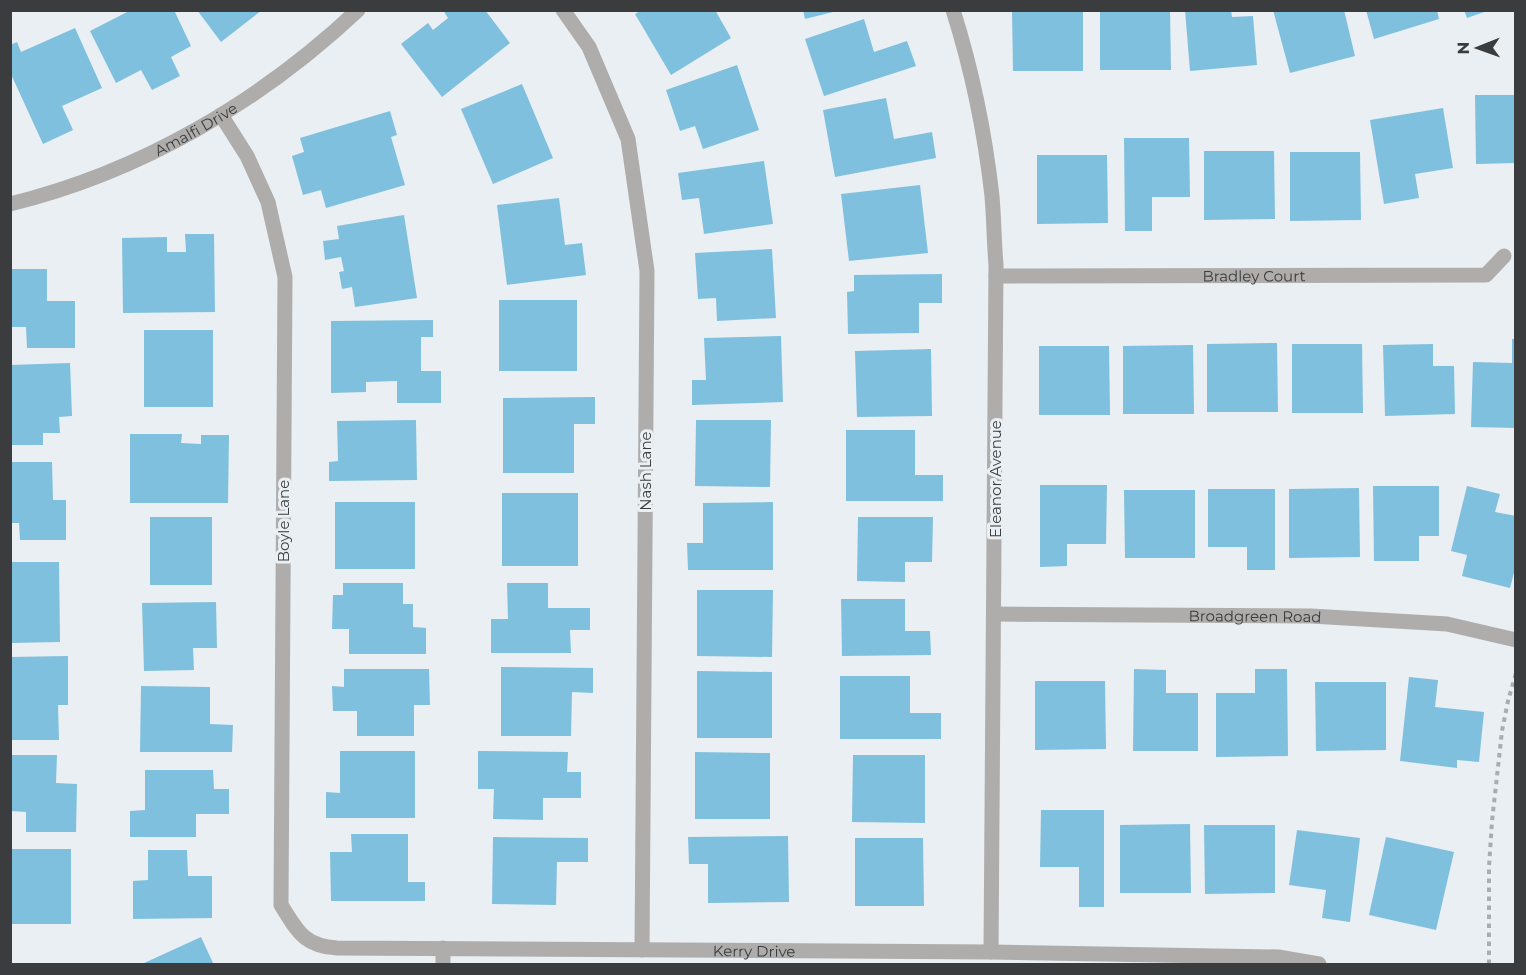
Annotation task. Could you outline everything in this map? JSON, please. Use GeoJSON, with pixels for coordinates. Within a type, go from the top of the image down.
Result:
{"type":"FeatureCollection","features":[{"type":"Feature","properties":{"kind":"street","name":"Amalfi Drive"},"geometry":{"type":"LineString","coordinates":[[10,204],[111,171],[162,148],[221,116],[260,91],[297,63],[357,10]]}},
{"type":"Feature","properties":{"kind":"street","name":"Nash Lane"},"geometry":{"type":"LineString","coordinates":[[562,10],[589,47],[628,139],[647,271],[642,950]]}},
{"type":"Feature","properties":{"kind":"street","name":"Eleanor Avenue"},"geometry":{"type":"LineString","coordinates":[[953,10],[979,113],[992,196],[996,276],[991,952]]}},
{"type":"Feature","properties":{"kind":"street","name":"Boyle Lane"},"geometry":{"type":"LineString","coordinates":[[221,116],[247,156],[268,202],[285,277],[281,905],[300,935]]}},
{"type":"Feature","properties":{"kind":"street","name":"Bradley Court"},"geometry":{"type":"LineString","coordinates":[[996,276],[1486,275],[1504,256]]}},
{"type":"Feature","properties":{"kind":"street","name":"Broadgreen Road"},"geometry":{"type":"LineString","coordinates":[[994,614],[1311,616],[1447,624],[1515,640]]}},
{"type":"Feature","properties":{"kind":"street","name":"Kerry Drive"},"geometry":{"type":"LineString","coordinates":[[300,935],[328,948],[991,952],[1278,957],[1319,964]]}},
{"type":"Feature","properties":{"kind":"street"},"geometry":{"type":"LineString","coordinates":[[443,948],[443,964]]}},
{"type":"Feature","properties":{"kind":"path"},"geometry":{"type":"LineString","coordinates":[[1489,964],[1489,867],[1492,821],[1502,731],[1515,673]]}},
{"type":"Feature","properties":{"kind":"building"},"geometry":{"type":"Polygon","coordinates":[[[131,10],[174,10],[191,46],[171,57],[180,76],[152,90],[141,70],[116,83],[90,31],[131,10]]]}},
{"type":"Feature","properties":{"kind":"building"},"geometry":{"type":"Polygon","coordinates":[[[197,10],[262,10],[221,42],[197,10]]]}},
{"type":"Feature","properties":{"kind":"building"},"geometry":{"type":"Polygon","coordinates":[[[443,10],[485,10],[510,43],[442,97],[401,44],[428,23],[433,30],[448,18],[443,10]]]}},
{"type":"Feature","properties":{"kind":"building"},"geometry":{"type":"Polygon","coordinates":[[[642,10],[715,10],[731,38],[671,75],[635,14],[642,10]]]}},
{"type":"Feature","properties":{"kind":"building"},"geometry":{"type":"Polygon","coordinates":[[[803,10],[837,10],[837,11],[805,19],[803,10]]]}},
{"type":"Feature","properties":{"kind":"building"},"geometry":{"type":"Polygon","coordinates":[[[1012,10],[1083,10],[1083,71],[1013,71],[1012,10]]]}},
{"type":"Feature","properties":{"kind":"building"},"geometry":{"type":"Polygon","coordinates":[[[1100,10],[1170,10],[1171,70],[1100,70],[1100,10]]]}},
{"type":"Feature","properties":{"kind":"building"},"geometry":{"type":"Polygon","coordinates":[[[1185,10],[1231,10],[1232,17],[1253,16],[1257,65],[1190,71],[1185,10]]]}},
{"type":"Feature","properties":{"kind":"building"},"geometry":{"type":"Polygon","coordinates":[[[1273,10],[1344,10],[1355,56],[1290,73],[1273,10]]]}},
{"type":"Feature","properties":{"kind":"building"},"geometry":{"type":"Polygon","coordinates":[[[1366,10],[1437,10],[1439,19],[1374,39],[1366,10]]]}},
{"type":"Feature","properties":{"kind":"building"},"geometry":{"type":"Polygon","coordinates":[[[1464,10],[1487,10],[1487,11],[1467,18],[1464,10]]]}},
{"type":"Feature","properties":{"kind":"building"},"geometry":{"type":"Polygon","coordinates":[[[864,19],[874,52],[907,41],[916,66],[824,96],[805,39],[864,19]]]}},
{"type":"Feature","properties":{"kind":"building"},"geometry":{"type":"Polygon","coordinates":[[[75,28],[102,88],[62,106],[73,130],[43,144],[10,72],[10,45],[17,42],[21,52],[75,28]]]}},
{"type":"Feature","properties":{"kind":"building"},"geometry":{"type":"Polygon","coordinates":[[[737,65],[759,130],[703,149],[695,126],[680,131],[666,90],[737,65]]]}},
{"type":"Feature","properties":{"kind":"building"},"geometry":{"type":"Polygon","coordinates":[[[522,84],[553,158],[493,184],[461,109],[522,84]]]}},
{"type":"Feature","properties":{"kind":"building"},"geometry":{"type":"Polygon","coordinates":[[[1475,95],[1516,95],[1516,163],[1476,164],[1475,95]]]}},
{"type":"Feature","properties":{"kind":"building"},"geometry":{"type":"Polygon","coordinates":[[[886,98],[894,139],[932,132],[936,158],[835,177],[823,110],[886,98]]]}},
{"type":"Feature","properties":{"kind":"building"},"geometry":{"type":"Polygon","coordinates":[[[1443,108],[1453,168],[1415,174],[1419,198],[1384,204],[1370,120],[1443,108]]]}},
{"type":"Feature","properties":{"kind":"building"},"geometry":{"type":"Polygon","coordinates":[[[390,111],[397,135],[391,137],[405,185],[326,208],[321,190],[303,195],[292,156],[304,152],[300,138],[390,111]]]}},
{"type":"Feature","properties":{"kind":"building"},"geometry":{"type":"Polygon","coordinates":[[[1124,138],[1189,138],[1190,197],[1152,197],[1152,231],[1125,231],[1124,138]]]}},
{"type":"Feature","properties":{"kind":"building"},"geometry":{"type":"Polygon","coordinates":[[[1204,151],[1274,151],[1275,219],[1204,220],[1204,151]]]}},
{"type":"Feature","properties":{"kind":"building"},"geometry":{"type":"Polygon","coordinates":[[[1290,152],[1360,152],[1361,220],[1290,221],[1290,152]]]}},
{"type":"Feature","properties":{"kind":"building"},"geometry":{"type":"Polygon","coordinates":[[[1037,155],[1107,155],[1108,223],[1037,224],[1037,155]]]}},
{"type":"Feature","properties":{"kind":"building"},"geometry":{"type":"Polygon","coordinates":[[[764,161],[773,224],[704,234],[699,198],[682,200],[678,173],[764,161]]]}},
{"type":"Feature","properties":{"kind":"building"},"geometry":{"type":"Polygon","coordinates":[[[920,185],[928,253],[849,261],[841,194],[920,185]]]}},
{"type":"Feature","properties":{"kind":"building"},"geometry":{"type":"Polygon","coordinates":[[[559,198],[565,245],[582,243],[586,275],[507,285],[497,205],[559,198]]]}},
{"type":"Feature","properties":{"kind":"building"},"geometry":{"type":"Polygon","coordinates":[[[404,215],[417,298],[355,307],[352,287],[342,289],[339,272],[344,271],[341,257],[325,260],[323,241],[339,239],[337,226],[404,215]]]}},
{"type":"Feature","properties":{"kind":"building"},"geometry":{"type":"Polygon","coordinates":[[[185,234],[214,234],[215,312],[123,313],[122,238],[167,237],[167,252],[186,252],[185,234]]]}},
{"type":"Feature","properties":{"kind":"building"},"geometry":{"type":"Polygon","coordinates":[[[772,249],[776,318],[717,321],[716,298],[698,299],[695,253],[772,249]]]}},
{"type":"Feature","properties":{"kind":"building"},"geometry":{"type":"Polygon","coordinates":[[[10,269],[47,269],[47,301],[75,301],[75,348],[27,348],[26,327],[10,327],[10,269]]]}},
{"type":"Feature","properties":{"kind":"building"},"geometry":{"type":"Polygon","coordinates":[[[942,274],[942,303],[919,303],[919,333],[848,334],[847,292],[854,291],[854,275],[942,274]]]}},
{"type":"Feature","properties":{"kind":"building"},"geometry":{"type":"Polygon","coordinates":[[[499,300],[577,300],[577,371],[499,371],[499,300]]]}},
{"type":"Feature","properties":{"kind":"building"},"geometry":{"type":"Polygon","coordinates":[[[433,320],[433,337],[421,337],[421,371],[441,371],[441,403],[397,403],[397,381],[366,382],[366,392],[331,393],[331,321],[433,320]]]}},
{"type":"Feature","properties":{"kind":"building"},"geometry":{"type":"Polygon","coordinates":[[[144,330],[213,330],[213,407],[144,407],[144,330]]]}},
{"type":"Feature","properties":{"kind":"building"},"geometry":{"type":"Polygon","coordinates":[[[781,336],[783,402],[692,405],[692,380],[706,380],[704,338],[781,336]]]}},
{"type":"Feature","properties":{"kind":"building"},"geometry":{"type":"Polygon","coordinates":[[[1512,339],[1516,339],[1516,428],[1471,427],[1473,362],[1512,363],[1512,339]]]}},
{"type":"Feature","properties":{"kind":"building"},"geometry":{"type":"Polygon","coordinates":[[[1277,343],[1278,412],[1207,412],[1207,344],[1277,343]]]}},
{"type":"Feature","properties":{"kind":"building"},"geometry":{"type":"Polygon","coordinates":[[[1292,344],[1362,344],[1363,413],[1292,413],[1292,344]]]}},
{"type":"Feature","properties":{"kind":"building"},"geometry":{"type":"Polygon","coordinates":[[[1433,344],[1433,366],[1454,366],[1455,414],[1385,416],[1383,345],[1433,344]]]}},
{"type":"Feature","properties":{"kind":"building"},"geometry":{"type":"Polygon","coordinates":[[[1193,345],[1194,414],[1123,414],[1123,346],[1193,345]]]}},
{"type":"Feature","properties":{"kind":"building"},"geometry":{"type":"Polygon","coordinates":[[[1039,346],[1109,346],[1110,415],[1039,415],[1039,346]]]}},
{"type":"Feature","properties":{"kind":"building"},"geometry":{"type":"Polygon","coordinates":[[[931,349],[932,416],[857,417],[855,351],[931,349]]]}},
{"type":"Feature","properties":{"kind":"building"},"geometry":{"type":"Polygon","coordinates":[[[70,363],[72,416],[59,417],[60,433],[43,433],[43,445],[10,445],[10,365],[70,363]]]}},
{"type":"Feature","properties":{"kind":"building"},"geometry":{"type":"Polygon","coordinates":[[[595,397],[595,424],[574,424],[574,473],[503,473],[503,398],[595,397]]]}},
{"type":"Feature","properties":{"kind":"building"},"geometry":{"type":"Polygon","coordinates":[[[416,420],[417,480],[329,481],[329,462],[338,461],[337,421],[416,420]]]}},
{"type":"Feature","properties":{"kind":"building"},"geometry":{"type":"Polygon","coordinates":[[[696,420],[771,420],[770,487],[695,486],[696,420]]]}},
{"type":"Feature","properties":{"kind":"building"},"geometry":{"type":"Polygon","coordinates":[[[846,430],[915,430],[915,475],[943,475],[943,501],[846,501],[846,430]]]}},
{"type":"Feature","properties":{"kind":"building"},"geometry":{"type":"Polygon","coordinates":[[[130,434],[182,434],[181,443],[201,444],[201,435],[229,435],[228,503],[130,503],[130,434]]]}},
{"type":"Feature","properties":{"kind":"building"},"geometry":{"type":"Polygon","coordinates":[[[10,462],[52,462],[53,500],[66,500],[66,540],[20,540],[19,523],[10,523],[10,462]]]}},
{"type":"Feature","properties":{"kind":"building"},"geometry":{"type":"Polygon","coordinates":[[[1040,485],[1107,485],[1106,544],[1067,544],[1067,566],[1040,567],[1040,485]]]}},
{"type":"Feature","properties":{"kind":"building"},"geometry":{"type":"Polygon","coordinates":[[[1373,486],[1439,486],[1439,536],[1419,536],[1419,561],[1374,561],[1373,486]]]}},
{"type":"Feature","properties":{"kind":"building"},"geometry":{"type":"Polygon","coordinates":[[[1467,486],[1500,494],[1495,512],[1516,516],[1516,565],[1510,588],[1462,576],[1467,555],[1451,551],[1467,486]]]}},
{"type":"Feature","properties":{"kind":"building"},"geometry":{"type":"Polygon","coordinates":[[[1359,488],[1360,557],[1289,558],[1289,489],[1359,488]]]}},
{"type":"Feature","properties":{"kind":"building"},"geometry":{"type":"Polygon","coordinates":[[[1208,489],[1275,489],[1275,570],[1247,570],[1247,547],[1208,547],[1208,489]]]}},
{"type":"Feature","properties":{"kind":"building"},"geometry":{"type":"Polygon","coordinates":[[[1124,490],[1195,490],[1195,558],[1125,558],[1124,490]]]}},
{"type":"Feature","properties":{"kind":"building"},"geometry":{"type":"Polygon","coordinates":[[[502,493],[578,493],[578,566],[502,566],[502,493]]]}},
{"type":"Feature","properties":{"kind":"building"},"geometry":{"type":"Polygon","coordinates":[[[335,502],[415,502],[415,569],[335,569],[335,502]]]}},
{"type":"Feature","properties":{"kind":"building"},"geometry":{"type":"Polygon","coordinates":[[[773,502],[773,570],[688,570],[687,543],[703,543],[703,503],[773,502]]]}},
{"type":"Feature","properties":{"kind":"building"},"geometry":{"type":"Polygon","coordinates":[[[150,517],[212,517],[212,585],[150,585],[150,517]]]}},
{"type":"Feature","properties":{"kind":"building"},"geometry":{"type":"Polygon","coordinates":[[[858,517],[933,517],[932,562],[905,562],[905,582],[857,581],[858,517]]]}},
{"type":"Feature","properties":{"kind":"building"},"geometry":{"type":"Polygon","coordinates":[[[10,562],[59,562],[60,642],[10,643],[10,562]]]}},
{"type":"Feature","properties":{"kind":"building"},"geometry":{"type":"Polygon","coordinates":[[[343,583],[403,583],[403,604],[413,604],[413,627],[426,628],[426,654],[349,654],[349,629],[332,629],[333,595],[343,595],[343,583]]]}},
{"type":"Feature","properties":{"kind":"building"},"geometry":{"type":"Polygon","coordinates":[[[507,583],[548,583],[548,608],[590,608],[590,630],[570,630],[571,653],[491,653],[491,619],[508,619],[507,583]]]}},
{"type":"Feature","properties":{"kind":"building"},"geometry":{"type":"Polygon","coordinates":[[[697,590],[773,590],[772,657],[697,656],[697,590]]]}},
{"type":"Feature","properties":{"kind":"building"},"geometry":{"type":"Polygon","coordinates":[[[841,599],[905,599],[905,631],[930,631],[931,655],[842,656],[841,599]]]}},
{"type":"Feature","properties":{"kind":"building"},"geometry":{"type":"Polygon","coordinates":[[[216,602],[217,648],[193,648],[194,670],[144,671],[142,603],[216,602]]]}},
{"type":"Feature","properties":{"kind":"building"},"geometry":{"type":"Polygon","coordinates":[[[68,656],[68,705],[58,705],[59,740],[10,740],[10,657],[68,656]]]}},
{"type":"Feature","properties":{"kind":"building"},"geometry":{"type":"Polygon","coordinates":[[[501,667],[593,668],[593,693],[572,692],[571,736],[501,736],[501,667]]]}},
{"type":"Feature","properties":{"kind":"building"},"geometry":{"type":"Polygon","coordinates":[[[344,669],[429,669],[430,705],[414,705],[414,736],[357,736],[357,711],[333,711],[332,686],[344,687],[344,669]]]}},
{"type":"Feature","properties":{"kind":"building"},"geometry":{"type":"Polygon","coordinates":[[[1134,669],[1166,670],[1166,693],[1198,693],[1198,751],[1133,751],[1134,669]]]}},
{"type":"Feature","properties":{"kind":"building"},"geometry":{"type":"Polygon","coordinates":[[[1255,669],[1287,669],[1288,756],[1216,757],[1216,693],[1255,693],[1255,669]]]}},
{"type":"Feature","properties":{"kind":"building"},"geometry":{"type":"Polygon","coordinates":[[[697,671],[772,672],[772,738],[697,738],[697,671]]]}},
{"type":"Feature","properties":{"kind":"building"},"geometry":{"type":"Polygon","coordinates":[[[840,676],[910,676],[910,713],[941,713],[941,739],[840,739],[840,676]]]}},
{"type":"Feature","properties":{"kind":"building"},"geometry":{"type":"Polygon","coordinates":[[[1409,677],[1438,680],[1435,707],[1484,712],[1479,762],[1457,760],[1457,768],[1400,761],[1409,677]]]}},
{"type":"Feature","properties":{"kind":"building"},"geometry":{"type":"Polygon","coordinates":[[[1035,681],[1105,681],[1106,749],[1035,750],[1035,681]]]}},
{"type":"Feature","properties":{"kind":"building"},"geometry":{"type":"Polygon","coordinates":[[[1315,682],[1386,682],[1386,750],[1316,751],[1315,682]]]}},
{"type":"Feature","properties":{"kind":"building"},"geometry":{"type":"Polygon","coordinates":[[[141,686],[210,687],[210,724],[233,725],[232,752],[140,752],[141,686]]]}},
{"type":"Feature","properties":{"kind":"building"},"geometry":{"type":"Polygon","coordinates":[[[340,751],[415,751],[415,818],[326,818],[326,792],[340,793],[340,751]]]}},
{"type":"Feature","properties":{"kind":"building"},"geometry":{"type":"Polygon","coordinates":[[[478,751],[568,752],[567,772],[581,772],[581,798],[543,798],[543,820],[493,819],[494,789],[478,789],[478,751]]]}},
{"type":"Feature","properties":{"kind":"building"},"geometry":{"type":"Polygon","coordinates":[[[695,752],[770,753],[770,819],[695,819],[695,752]]]}},
{"type":"Feature","properties":{"kind":"building"},"geometry":{"type":"Polygon","coordinates":[[[10,755],[57,755],[56,783],[77,784],[76,832],[26,832],[26,812],[10,811],[10,755]]]}},
{"type":"Feature","properties":{"kind":"building"},"geometry":{"type":"Polygon","coordinates":[[[853,755],[925,755],[925,823],[852,822],[853,755]]]}},
{"type":"Feature","properties":{"kind":"building"},"geometry":{"type":"Polygon","coordinates":[[[145,770],[213,770],[214,789],[229,789],[229,814],[196,814],[196,837],[130,837],[130,811],[145,810],[145,770]]]}},
{"type":"Feature","properties":{"kind":"building"},"geometry":{"type":"Polygon","coordinates":[[[1041,810],[1104,810],[1104,907],[1079,907],[1079,867],[1040,867],[1041,810]]]}},
{"type":"Feature","properties":{"kind":"building"},"geometry":{"type":"Polygon","coordinates":[[[1190,824],[1191,893],[1120,893],[1120,825],[1190,824]]]}},
{"type":"Feature","properties":{"kind":"building"},"geometry":{"type":"Polygon","coordinates":[[[1204,825],[1275,825],[1275,893],[1205,894],[1204,825]]]}},
{"type":"Feature","properties":{"kind":"building"},"geometry":{"type":"Polygon","coordinates":[[[1297,830],[1360,838],[1350,922],[1322,918],[1326,890],[1289,885],[1297,830]]]}},
{"type":"Feature","properties":{"kind":"building"},"geometry":{"type":"Polygon","coordinates":[[[351,834],[408,834],[408,882],[425,882],[425,901],[331,901],[330,852],[352,852],[351,834]]]}},
{"type":"Feature","properties":{"kind":"building"},"geometry":{"type":"Polygon","coordinates":[[[788,836],[789,902],[708,903],[708,864],[689,864],[688,837],[788,836]]]}},
{"type":"Feature","properties":{"kind":"building"},"geometry":{"type":"Polygon","coordinates":[[[493,837],[588,838],[588,862],[557,862],[556,905],[492,904],[493,837]]]}},
{"type":"Feature","properties":{"kind":"building"},"geometry":{"type":"Polygon","coordinates":[[[1386,837],[1454,852],[1436,930],[1369,915],[1386,837]]]}},
{"type":"Feature","properties":{"kind":"building"},"geometry":{"type":"Polygon","coordinates":[[[855,838],[923,838],[924,906],[855,906],[855,838]]]}},
{"type":"Feature","properties":{"kind":"building"},"geometry":{"type":"Polygon","coordinates":[[[10,849],[71,849],[71,924],[10,924],[10,849]]]}},
{"type":"Feature","properties":{"kind":"building"},"geometry":{"type":"Polygon","coordinates":[[[148,850],[187,850],[188,876],[212,876],[212,918],[133,919],[133,881],[148,880],[148,850]]]}},
{"type":"Feature","properties":{"kind":"building"},"geometry":{"type":"Polygon","coordinates":[[[201,937],[213,963],[142,964],[201,937]]]}}]}
